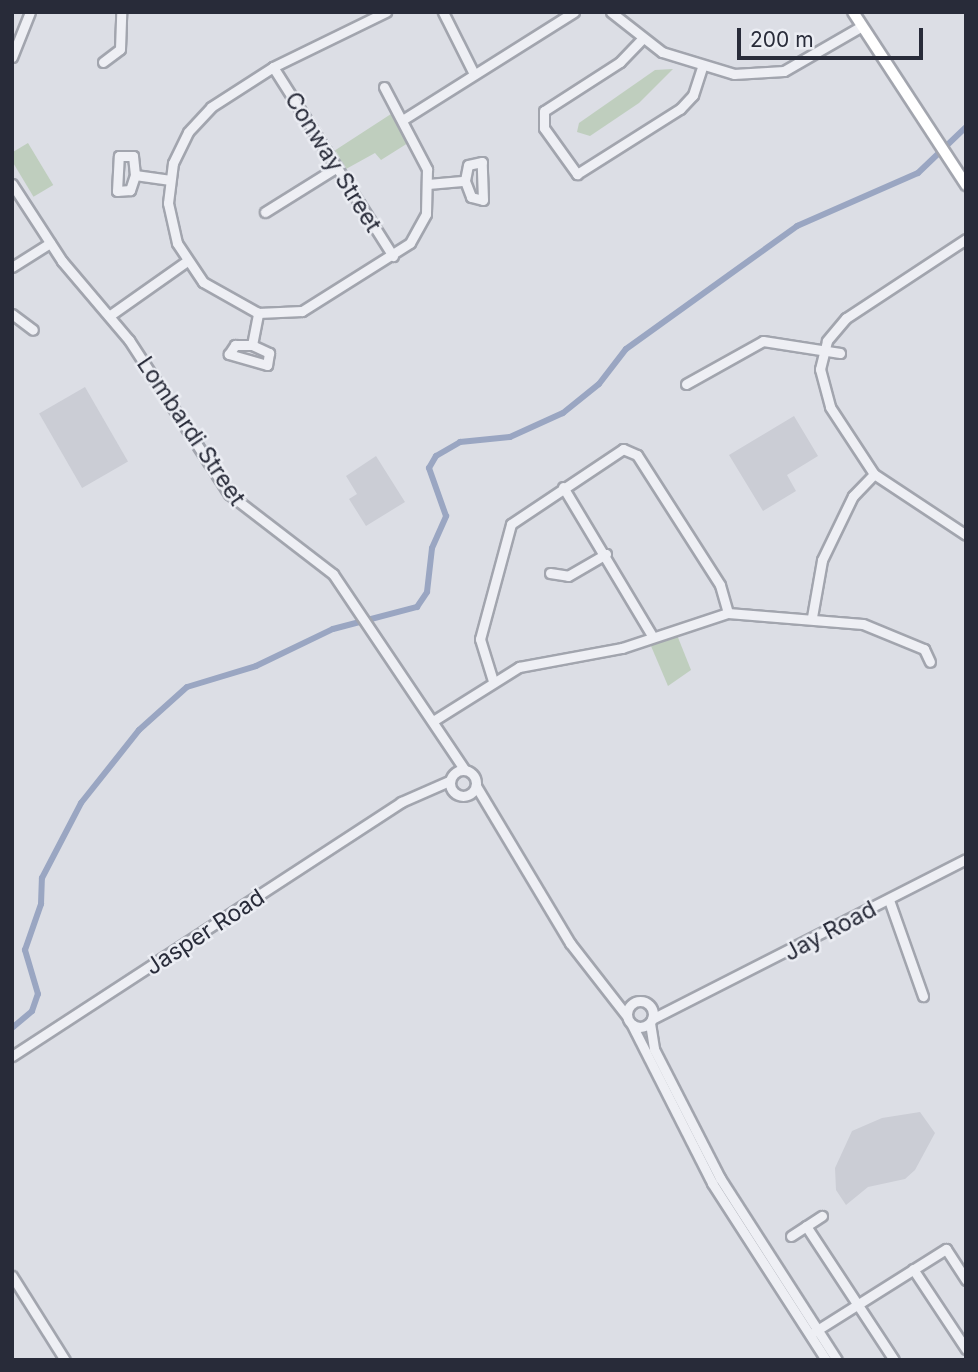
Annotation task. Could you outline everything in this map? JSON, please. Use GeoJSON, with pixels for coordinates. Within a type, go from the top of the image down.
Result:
{"type":"FeatureCollection","features":[{"type":"Feature","properties":{"kind":"main road"},"geometry":{"type":"LineString","coordinates":[[853,12],[966,185]]}},
{"type":"Feature","properties":{"kind":"street"},"geometry":{"type":"LineString","coordinates":[[12,57],[30,12]]}},
{"type":"Feature","properties":{"kind":"street"},"geometry":{"type":"LineString","coordinates":[[103,62],[120,49],[121,12]]}},
{"type":"Feature","properties":{"kind":"street"},"geometry":{"type":"LineString","coordinates":[[384,87],[422,153],[428,184],[418,233],[393,256],[312,307],[258,313],[224,297],[187,261],[171,221],[169,180],[195,123],[273,67],[386,12]]}},
{"type":"Feature","properties":{"kind":"street"},"geometry":{"type":"LineString","coordinates":[[443,12],[474,75]]}},
{"type":"Feature","properties":{"kind":"street"},"geometry":{"type":"LineString","coordinates":[[404,119],[574,12]]}},
{"type":"Feature","properties":{"kind":"street"},"geometry":{"type":"LineString","coordinates":[[611,12],[642,39],[702,68],[734,74],[784,71],[862,26]]}},
{"type":"Feature","properties":{"kind":"street"},"geometry":{"type":"LineString","coordinates":[[642,39],[620,62],[544,111],[544,128],[577,174],[680,109],[693,95],[702,68]]}},
{"type":"Feature","properties":{"kind":"street","name":"Conway Street"},"geometry":{"type":"LineString","coordinates":[[273,67],[393,256]]}},
{"type":"Feature","properties":{"kind":"street"},"geometry":{"type":"LineString","coordinates":[[265,212],[337,167]]}},
{"type":"Feature","properties":{"kind":"street"},"geometry":{"type":"LineString","coordinates":[[135,175],[169,180]]}},
{"type":"Feature","properties":{"kind":"street"},"geometry":{"type":"LineString","coordinates":[[428,184],[465,181]]}},
{"type":"Feature","properties":{"kind":"street","name":"Lombardi Street"},"geometry":{"type":"LineString","coordinates":[[12,184],[50,243],[109,316],[238,505],[324,564],[370,625],[476,786]]}},
{"type":"Feature","properties":{"kind":"street"},"geometry":{"type":"LineString","coordinates":[[966,239],[846,318],[823,351],[825,397],[874,474],[966,535]]}},
{"type":"Feature","properties":{"kind":"street"},"geometry":{"type":"LineString","coordinates":[[12,267],[50,243]]}},
{"type":"Feature","properties":{"kind":"street"},"geometry":{"type":"LineString","coordinates":[[109,316],[187,261]]}},
{"type":"Feature","properties":{"kind":"street"},"geometry":{"type":"LineString","coordinates":[[252,345],[258,313]]}},
{"type":"Feature","properties":{"kind":"street"},"geometry":{"type":"LineString","coordinates":[[12,314],[33,330]]}},
{"type":"Feature","properties":{"kind":"street"},"geometry":{"type":"LineString","coordinates":[[686,384],[763,341],[840,353]]}},
{"type":"Feature","properties":{"kind":"street"},"geometry":{"type":"LineString","coordinates":[[493,681],[480,639],[505,538],[521,514],[628,449],[720,584],[728,613]]}},
{"type":"Feature","properties":{"kind":"street"},"geometry":{"type":"LineString","coordinates":[[812,617],[822,560],[853,496],[874,474]]}},
{"type":"Feature","properties":{"kind":"street"},"geometry":{"type":"LineString","coordinates":[[563,487],[606,554],[652,636]]}},
{"type":"Feature","properties":{"kind":"street"},"geometry":{"type":"LineString","coordinates":[[550,573],[568,576],[606,554]]}},
{"type":"Feature","properties":{"kind":"street"},"geometry":{"type":"LineString","coordinates":[[434,723],[493,681],[541,660],[622,648],[728,613],[812,617],[882,630],[924,649],[930,662]]}},
{"type":"Feature","properties":{"kind":"street","name":"Lombardi Street"},"geometry":{"type":"LineString","coordinates":[[434,723],[459,795]]}},
{"type":"Feature","properties":{"kind":"street","name":"Jasper Road"},"geometry":{"type":"LineString","coordinates":[[12,1056],[397,806],[464,769]]}},
{"type":"Feature","properties":{"kind":"street"},"geometry":{"type":"LineString","coordinates":[[495,827],[459,795],[476,786],[495,827],[632,1025],[706,1172],[753,1238],[814,1333],[837,1360]]}},
{"type":"Feature","properties":{"kind":"street","name":"Jasper Road"},"geometry":{"type":"LineString","coordinates":[[397,806],[439,791],[459,795]]}},
{"type":"Feature","properties":{"kind":"street","name":"Jay Road"},"geometry":{"type":"LineString","coordinates":[[632,1025],[651,1021],[692,1002],[966,859]]}},
{"type":"Feature","properties":{"kind":"street"},"geometry":{"type":"LineString","coordinates":[[889,900],[923,996]]}},
{"type":"Feature","properties":{"kind":"street"},"geometry":{"type":"LineString","coordinates":[[610,993],[650,1005],[654,1049],[753,1238]]}},
{"type":"Feature","properties":{"kind":"street"},"geometry":{"type":"LineString","coordinates":[[626,1015],[636,1001]]}},
{"type":"Feature","properties":{"kind":"street","name":"Jay Road"},"geometry":{"type":"LineString","coordinates":[[650,1005],[692,1002]]}},
{"type":"Feature","properties":{"kind":"street"},"geometry":{"type":"LineString","coordinates":[[791,1236],[822,1216]]}},
{"type":"Feature","properties":{"kind":"street"},"geometry":{"type":"LineString","coordinates":[[806,1226],[894,1360]]}},
{"type":"Feature","properties":{"kind":"street"},"geometry":{"type":"LineString","coordinates":[[814,1333],[946,1249],[963,1268],[966,1280]]}},
{"type":"Feature","properties":{"kind":"street"},"geometry":{"type":"LineString","coordinates":[[913,1269],[966,1349]]}},
{"type":"Feature","properties":{"kind":"street"},"geometry":{"type":"LineString","coordinates":[[12,1276],[65,1360]]}},
{"type":"Feature","properties":{"kind":"street"},"geometry":{"type":"LineString","coordinates":[[814,1333],[826,1360]]}},
{"type":"Feature","properties":{"kind":"shaded area"},"geometry":{"type":"Polygon","coordinates":[[[85,387],[128,461],[82,488],[39,414],[85,387]]]}},
{"type":"Feature","properties":{"kind":"shaded area"},"geometry":{"type":"Polygon","coordinates":[[[794,416],[818,456],[787,475],[796,491],[763,511],[729,455],[794,416]]]}},
{"type":"Feature","properties":{"kind":"shaded area"},"geometry":{"type":"Polygon","coordinates":[[[376,456],[405,502],[366,526],[349,499],[357,494],[346,476],[376,456]]]}},
{"type":"Feature","properties":{"kind":"shaded area"},"geometry":{"type":"Polygon","coordinates":[[[920,1112],[935,1133],[915,1170],[905,1179],[868,1187],[846,1205],[836,1190],[835,1168],[852,1131],[882,1118],[920,1112]]]}},
{"type":"Feature","properties":{"kind":"green space"},"geometry":{"type":"Polygon","coordinates":[[[673,69],[639,103],[590,136],[577,132],[579,123],[655,70],[673,69]]]}},
{"type":"Feature","properties":{"kind":"green space"},"geometry":{"type":"Polygon","coordinates":[[[391,114],[408,143],[381,160],[375,153],[346,169],[334,151],[391,114]]]}},
{"type":"Feature","properties":{"kind":"green space"},"geometry":{"type":"Polygon","coordinates":[[[28,143],[53,185],[34,197],[12,161],[12,153],[28,143]]]}},
{"type":"Feature","properties":{"kind":"green space"},"geometry":{"type":"Polygon","coordinates":[[[677,635],[691,670],[668,686],[651,646],[677,635]]]}},
{"type":"Feature","properties":{"kind":"waterway"},"geometry":{"type":"LineString","coordinates":[[12,1028],[32,1011],[38,994],[25,950],[41,904],[42,878],[81,803],[139,730],[187,687],[256,666],[333,629],[417,607],[427,592],[432,548],[446,516],[429,468],[436,456],[460,442],[510,437],[563,413],[599,384],[626,349],[797,226],[918,173],[966,127]]}}]}
